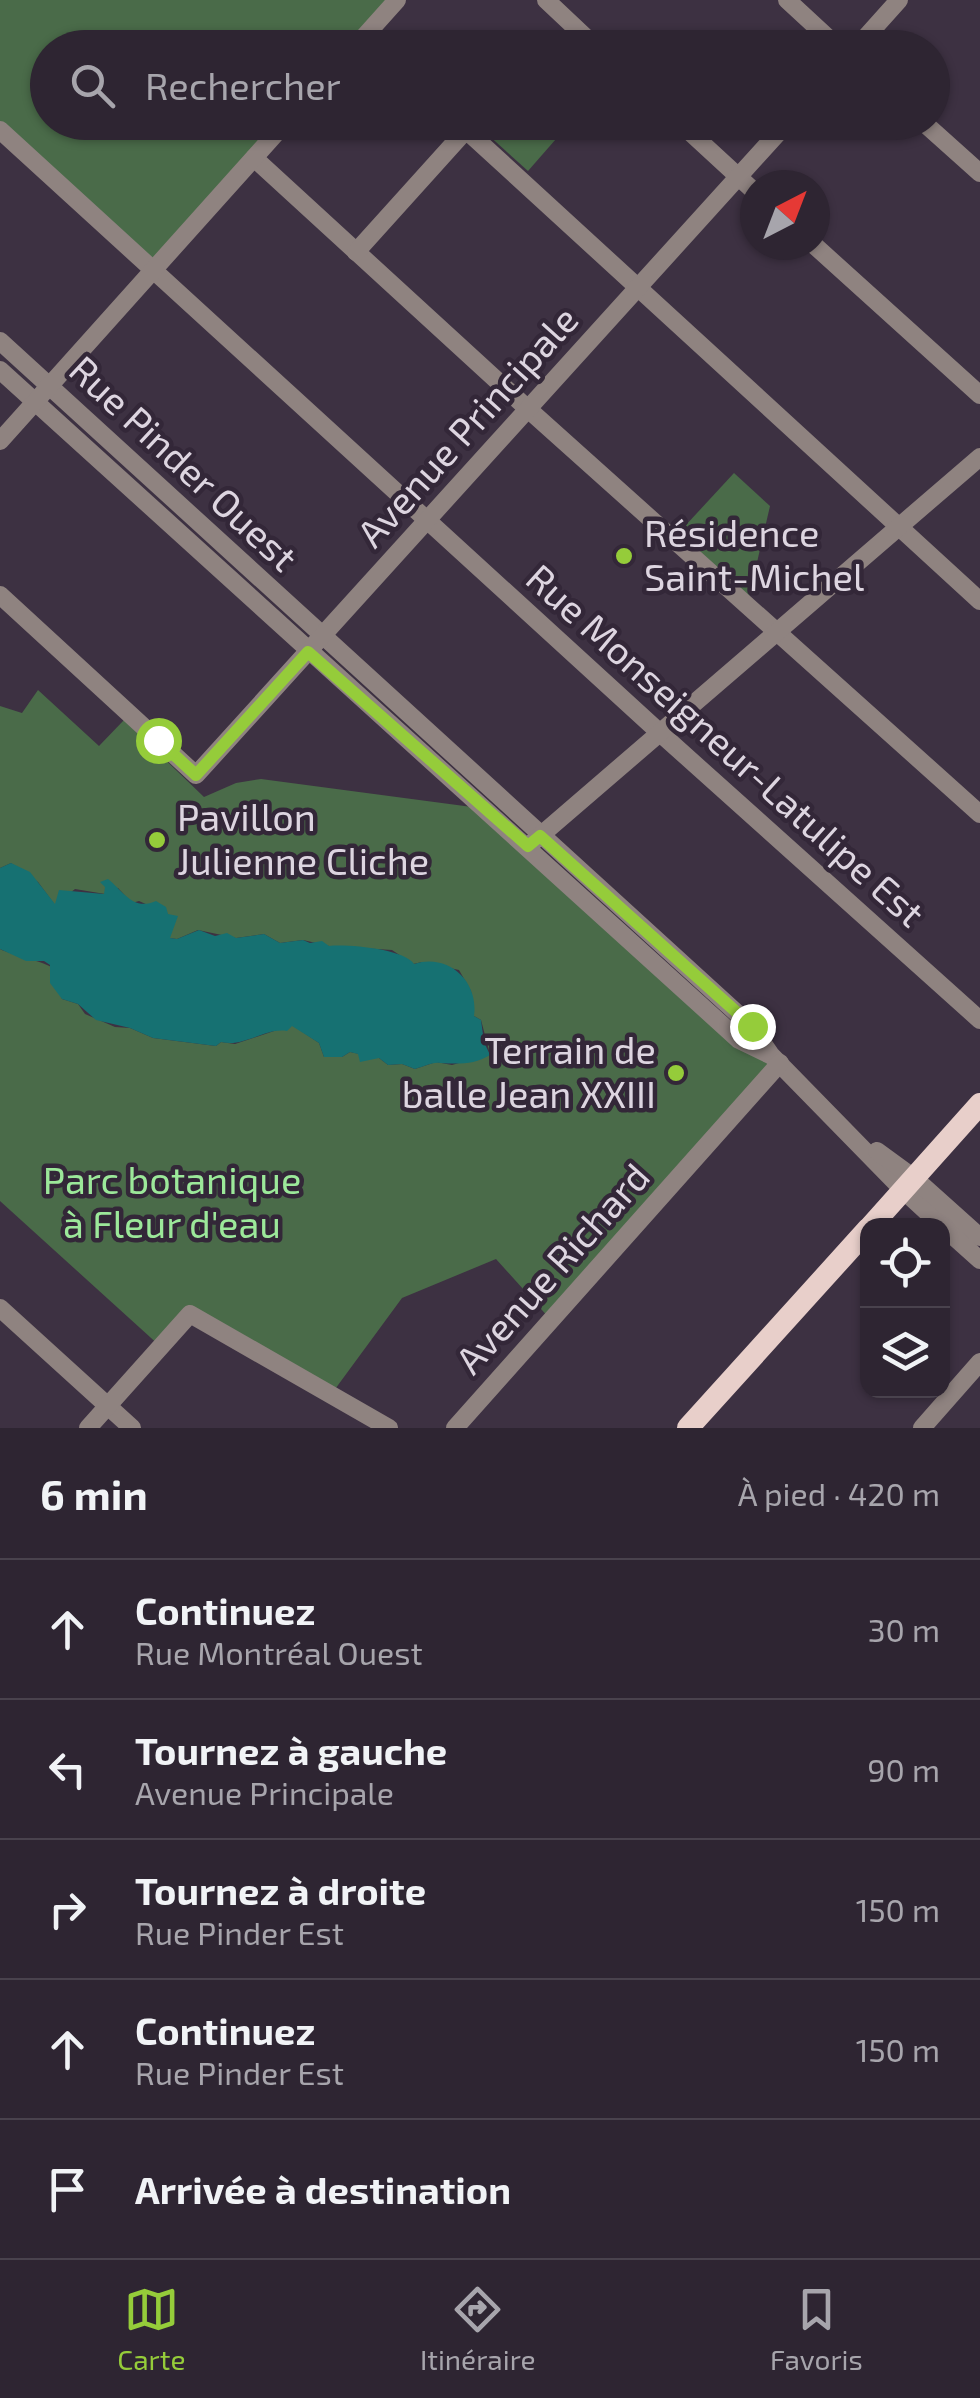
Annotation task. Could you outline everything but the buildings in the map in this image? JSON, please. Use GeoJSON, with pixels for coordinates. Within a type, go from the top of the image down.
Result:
{"type":"FeatureCollection","features":[{"type":"Feature","properties":{"kind":"main road"},"geometry":{"type":"LineString","coordinates":[[877,1218],[980,1104]]}},
{"type":"Feature","properties":{"kind":"main road"},"geometry":{"type":"LineString","coordinates":[[688,1428],[860,1237]]}},
{"type":"Feature","properties":{"kind":"street"},"geometry":{"type":"LineString","coordinates":[[370,30],[397,0]]}},
{"type":"Feature","properties":{"kind":"street"},"geometry":{"type":"LineString","coordinates":[[546,0],[578,30]]}},
{"type":"Feature","properties":{"kind":"street"},"geometry":{"type":"LineString","coordinates":[[787,0],[820,30]]}},
{"type":"Feature","properties":{"kind":"street"},"geometry":{"type":"LineString","coordinates":[[872,30],[899,0]]}},
{"type":"Feature","properties":{"kind":"street","name":"Rue Monseigneur-Latulipe Est"},"geometry":{"type":"LineString","coordinates":[[0,130],[980,1020]]}},
{"type":"Feature","properties":{"kind":"street"},"geometry":{"type":"LineString","coordinates":[[0,441],[270,140]]}},
{"type":"Feature","properties":{"kind":"street"},"geometry":{"type":"LineString","coordinates":[[356,252],[457,140]]}},
{"type":"Feature","properties":{"kind":"street"},"geometry":{"type":"LineString","coordinates":[[477,140],[980,601]]}},
{"type":"Feature","properties":{"kind":"street"},"geometry":{"type":"LineString","coordinates":[[699,140],[739,177]]}},
{"type":"Feature","properties":{"kind":"street","name":"Avenue Principale"},"geometry":{"type":"LineString","coordinates":[[0,595],[196,775],[772,140]]}},
{"type":"Feature","properties":{"kind":"street"},"geometry":{"type":"LineString","coordinates":[[943,140],[980,174]]}},
{"type":"Feature","properties":{"kind":"street"},"geometry":{"type":"LineString","coordinates":[[254,158],[980,814]]}},
{"type":"Feature","properties":{"kind":"street"},"geometry":{"type":"LineString","coordinates":[[830,259],[980,394]]}},
{"type":"Feature","properties":{"kind":"street","name":"Rue Pinder Ouest"},"geometry":{"type":"LineString","coordinates":[[0,341],[322,636],[534,841]]}},
{"type":"Feature","properties":{"kind":"street","name":"Rue Pinder Ouest"},"geometry":{"type":"LineString","coordinates":[[0,370],[308,652],[534,841]]}},
{"type":"Feature","properties":{"kind":"street"},"geometry":{"type":"LineString","coordinates":[[980,457],[534,841],[752,1026],[775,1059],[844,1128],[908,1184],[980,1237]]}},
{"type":"Feature","properties":{"kind":"street","name":"Avenue Richard"},"geometry":{"type":"LineString","coordinates":[[456,1428],[775,1059]]}},
{"type":"Feature","properties":{"kind":"street"},"geometry":{"type":"LineString","coordinates":[[908,1184],[936,1218]]}},
{"type":"Feature","properties":{"kind":"street"},"geometry":{"type":"LineString","coordinates":[[950,1233],[980,1260]]}},
{"type":"Feature","properties":{"kind":"street"},"geometry":{"type":"LineString","coordinates":[[0,1308],[132,1428]]}},
{"type":"Feature","properties":{"kind":"street"},"geometry":{"type":"LineString","coordinates":[[88,1428],[190,1314],[389,1428]]}},
{"type":"Feature","properties":{"kind":"street"},"geometry":{"type":"LineString","coordinates":[[922,1428],[980,1362]]}},
{"type":"Feature","properties":{"kind":"green space"},"geometry":{"type":"Polygon","coordinates":[[[0,0],[389,0],[362,30],[30,30],[30,140],[264,140],[154,261],[0,123],[0,0]]]}},
{"type":"Feature","properties":{"kind":"green space"},"geometry":{"type":"Polygon","coordinates":[[[494,140],[555,140],[528,171],[494,140]]]}},
{"type":"Feature","properties":{"kind":"green space"},"geometry":{"type":"Polygon","coordinates":[[[734,473],[770,506],[747,606],[673,539],[734,473]]]}},
{"type":"Feature","properties":{"kind":"green space","name":"Parc botanique à Fleur d'eau"},"geometry":{"type":"Polygon","coordinates":[[[38,690],[99,746],[124,720],[204,797],[236,783],[261,779],[487,809],[739,1040],[780,1063],[550,1319],[496,1259],[402,1298],[330,1396],[191,1314],[161,1347],[0,1201],[0,949],[52,968],[62,999],[78,1004],[85,1014],[153,1038],[216,1046],[221,1042],[235,1044],[292,1025],[319,1043],[324,1057],[342,1057],[350,1052],[415,1069],[436,1062],[452,1065],[490,1054],[481,1020],[474,1016],[471,991],[459,970],[422,962],[413,964],[392,950],[329,946],[303,940],[280,943],[264,934],[236,938],[198,930],[177,939],[169,938],[168,914],[139,901],[132,903],[118,888],[105,887],[105,894],[75,889],[55,905],[38,882],[11,863],[0,868],[0,706],[22,713],[38,690]]]}},
{"type":"Feature","properties":{"kind":"shaded area"},"geometry":{"type":"Polygon","coordinates":[[[11,863],[30,872],[55,904],[59,890],[104,894],[105,887],[100,882],[108,879],[135,902],[156,901],[166,907],[168,914],[178,916],[170,938],[199,930],[236,938],[264,934],[280,943],[322,941],[329,946],[388,951],[414,964],[438,962],[449,966],[471,991],[474,1016],[481,1020],[490,1055],[472,1062],[434,1063],[415,1069],[402,1064],[388,1065],[379,1058],[360,1062],[358,1054],[350,1052],[342,1057],[324,1057],[319,1043],[292,1026],[287,1031],[216,1046],[153,1038],[96,1020],[78,1004],[62,999],[50,983],[50,965],[26,961],[0,949],[0,868],[11,863]]]}},
{"type":"Feature","properties":{"kind":"place","name":"Résidence Saint-Michel"},"geometry":{"type":"Point","coordinates":[624,556]}},
{"type":"Feature","properties":{"kind":"place","name":"Pavillon Julienne Cliche"},"geometry":{"type":"Point","coordinates":[157,840]}},
{"type":"Feature","properties":{"kind":"place","name":"Terrain de balle Jean XXIII"},"geometry":{"type":"Point","coordinates":[676,1073]}},
{"type":"Feature","properties":{"kind":"route"},"geometry":{"type":"LineString","coordinates":[[158,740],[196,775],[308,652],[528,846],[540,836],[752,1026]]}}]}
